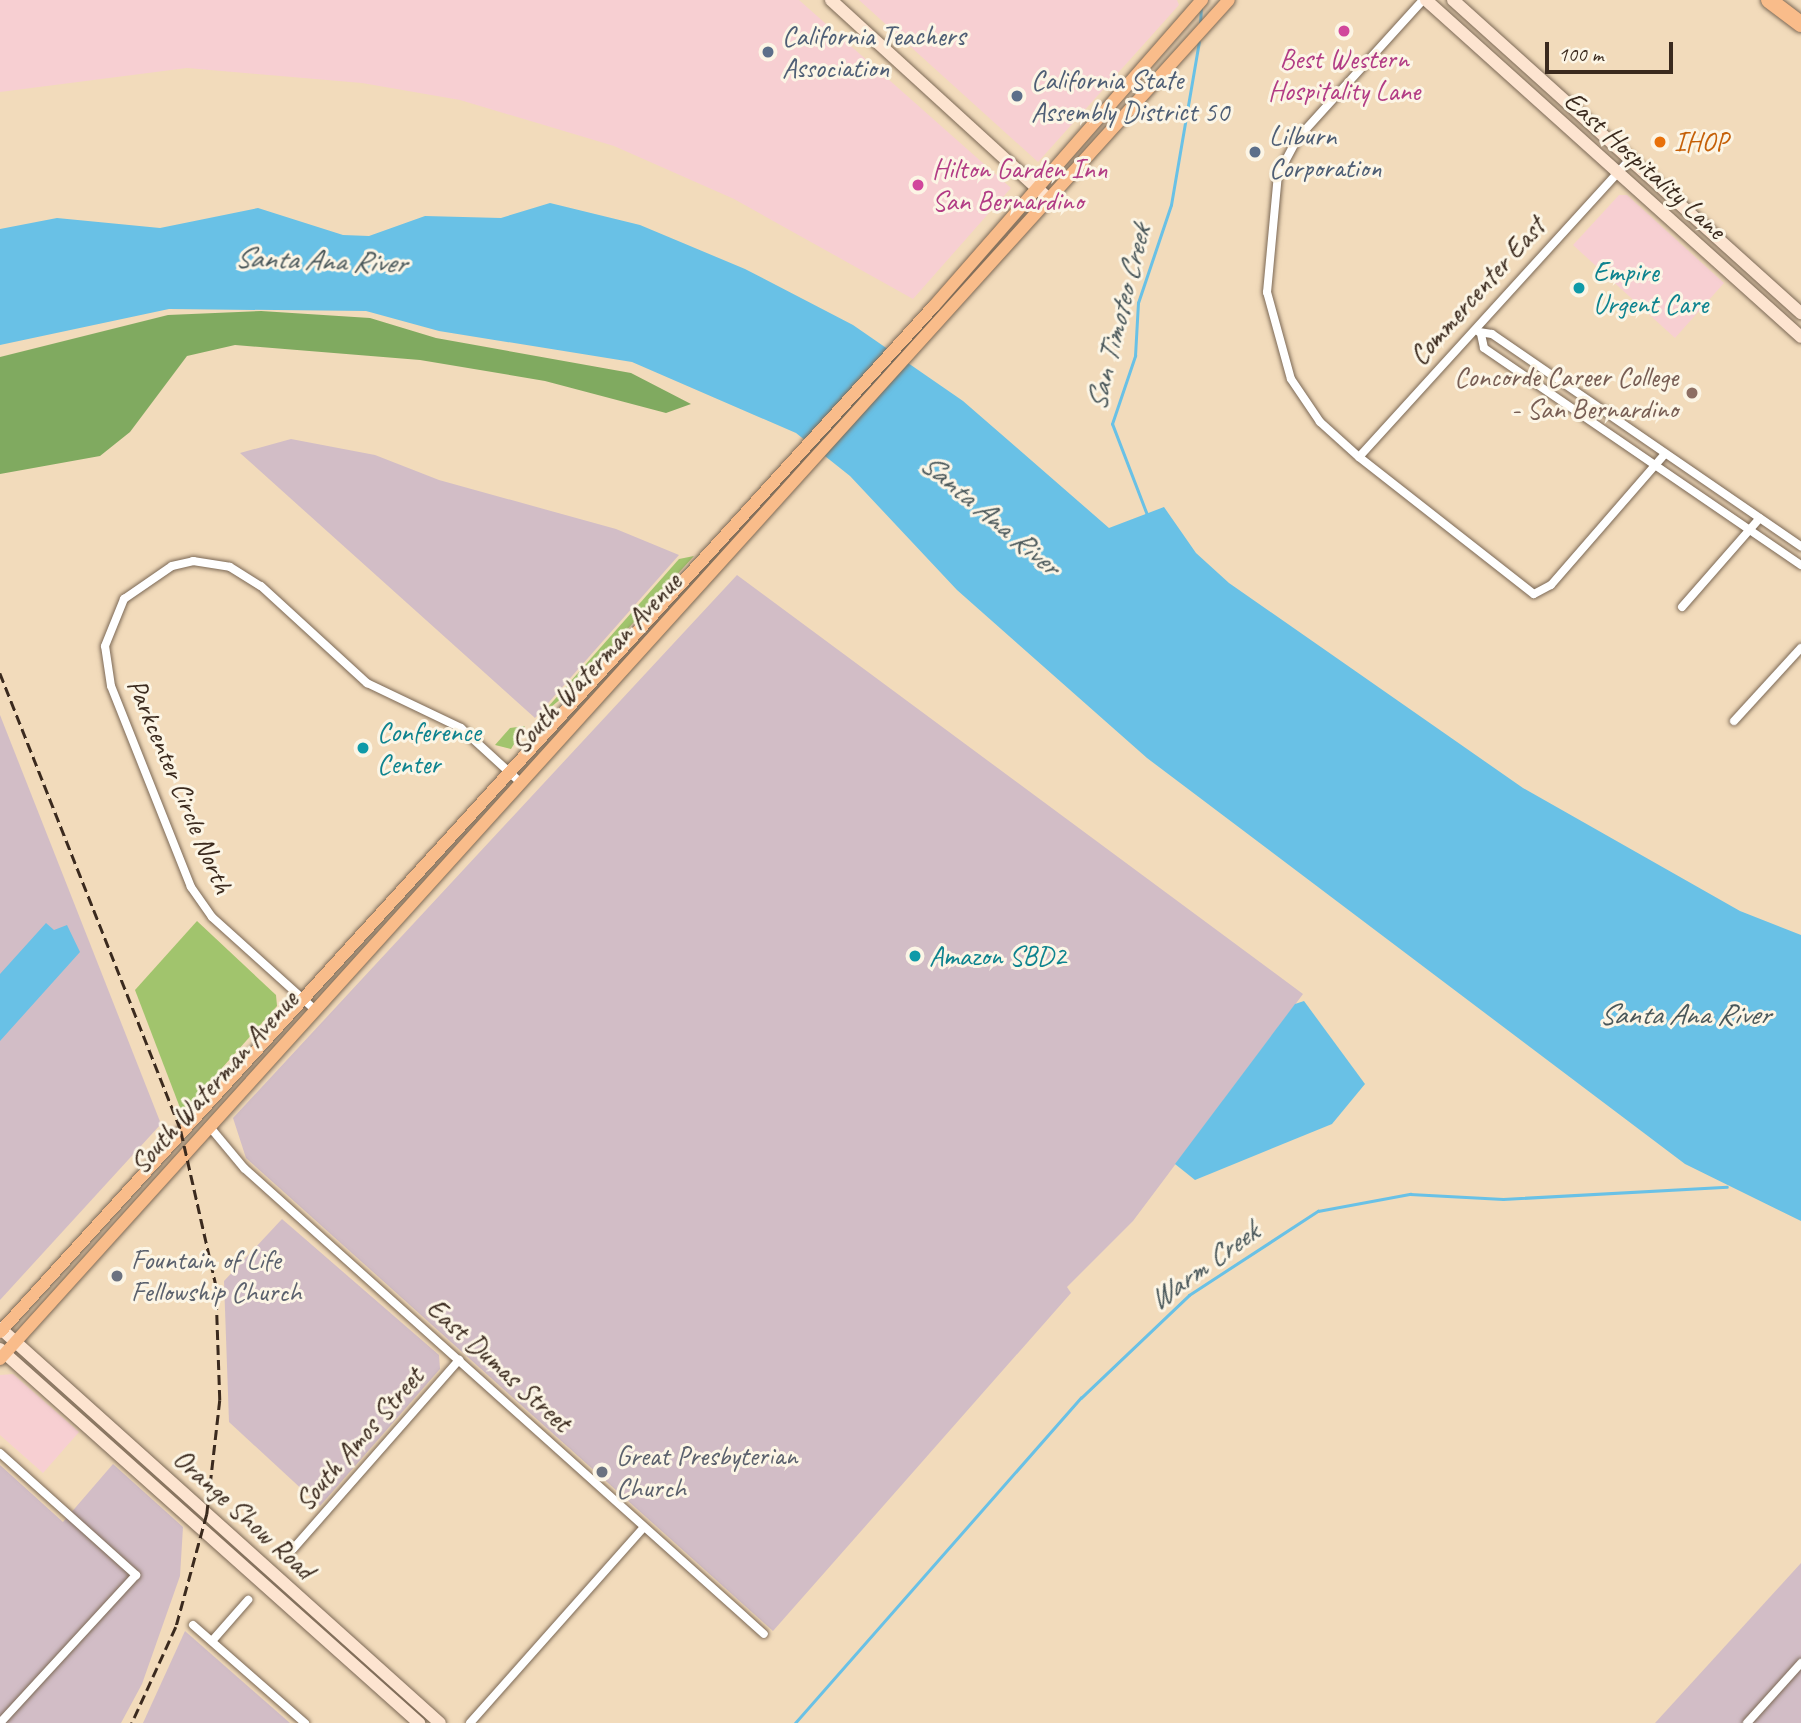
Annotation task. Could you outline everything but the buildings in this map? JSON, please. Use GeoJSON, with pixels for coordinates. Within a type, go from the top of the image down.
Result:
{"type":"FeatureCollection","features":[{"type":"Feature","properties":{"kind":"highway"},"geometry":{"type":"LineString","coordinates":[[1769,0],[1801,23]]}},
{"type":"Feature","properties":{"kind":"main road"},"geometry":{"type":"LineString","coordinates":[[831,0],[1049,199]]}},
{"type":"Feature","properties":{"kind":"main road","name":"South Waterman Avenue"},"geometry":{"type":"LineString","coordinates":[[907,346],[1036,186],[1202,0]]}},
{"type":"Feature","properties":{"kind":"main road","name":"South Waterman Avenue"},"geometry":{"type":"LineString","coordinates":[[2,1353],[15,1342],[313,1008],[520,782],[907,346],[1049,199],[1228,0]]}},
{"type":"Feature","properties":{"kind":"main road","name":"East Hospitality Lane"},"geometry":{"type":"LineString","coordinates":[[1424,0],[1801,337]]}},
{"type":"Feature","properties":{"kind":"main road","name":"East Hospitality Lane"},"geometry":{"type":"LineString","coordinates":[[1452,0],[1801,313]]}},
{"type":"Feature","properties":{"kind":"main road","name":"South Waterman Avenue"},"geometry":{"type":"LineString","coordinates":[[1,1330],[301,996],[509,772],[736,536]]}},
{"type":"Feature","properties":{"kind":"main road","name":"Orange Show Road"},"geometry":{"type":"LineString","coordinates":[[1,1330],[440,1723]]}},
{"type":"Feature","properties":{"kind":"main road","name":"Orange Show Road"},"geometry":{"type":"LineString","coordinates":[[2,1353],[419,1723]]}},
{"type":"Feature","properties":{"kind":"street"},"geometry":{"type":"LineString","coordinates":[[1424,0],[1297,139],[1278,174],[1267,292],[1291,379],[1320,422],[1359,457],[1521,589],[1534,594],[1551,585],[1665,454]]}},
{"type":"Feature","properties":{"kind":"street","name":"Commercenter East"},"geometry":{"type":"LineString","coordinates":[[1359,457],[1473,328],[1631,158]]}},
{"type":"Feature","properties":{"kind":"street"},"geometry":{"type":"LineString","coordinates":[[1473,328],[1481,334],[1492,334],[1801,547]]}},
{"type":"Feature","properties":{"kind":"street"},"geometry":{"type":"LineString","coordinates":[[1481,334],[1484,348],[1801,565]]}},
{"type":"Feature","properties":{"kind":"street"},"geometry":{"type":"LineString","coordinates":[[1682,607],[1760,518]]}},
{"type":"Feature","properties":{"kind":"street","name":"Parkcenter Circle North"},"geometry":{"type":"LineString","coordinates":[[313,1008],[212,918],[191,887],[111,685],[105,646],[111,621],[153,573],[193,561],[230,567],[261,586],[368,683],[453,723],[509,772]]}},
{"type":"Feature","properties":{"kind":"street"},"geometry":{"type":"LineString","coordinates":[[1734,721],[1801,648]]}},
{"type":"Feature","properties":{"kind":"street"},"geometry":{"type":"LineString","coordinates":[[509,772],[520,782]]}},
{"type":"Feature","properties":{"kind":"street","name":"East Dumas Street"},"geometry":{"type":"LineString","coordinates":[[209,1126],[244,1168],[764,1634]]}},
{"type":"Feature","properties":{"kind":"street","name":"South Amos Street"},"geometry":{"type":"LineString","coordinates":[[293,1549],[459,1360]]}},
{"type":"Feature","properties":{"kind":"street"},"geometry":{"type":"LineString","coordinates":[[0,1453],[136,1575],[0,1723]]}},
{"type":"Feature","properties":{"kind":"street"},"geometry":{"type":"LineString","coordinates":[[470,1723],[643,1528]]}},
{"type":"Feature","properties":{"kind":"street"},"geometry":{"type":"LineString","coordinates":[[212,1642],[248,1600]]}},
{"type":"Feature","properties":{"kind":"street"},"geometry":{"type":"LineString","coordinates":[[193,1625],[305,1723]]}},
{"type":"Feature","properties":{"kind":"street"},"geometry":{"type":"LineString","coordinates":[[1747,1723],[1801,1663]]}},
{"type":"Feature","properties":{"kind":"shaded area"},"geometry":{"type":"Polygon","coordinates":[[[0,0],[799,0],[1011,188],[913,299],[734,199],[614,146],[460,100],[362,83],[187,68],[0,92],[0,0]]]}},
{"type":"Feature","properties":{"kind":"shaded area"},"geometry":{"type":"Polygon","coordinates":[[[859,0],[1177,0],[1179,5],[1038,162],[859,0]]]}},
{"type":"Feature","properties":{"kind":"shaded area"},"geometry":{"type":"Polygon","coordinates":[[[1619,195],[1627,195],[1724,283],[1675,338],[1573,245],[1619,195]]]}},
{"type":"Feature","properties":{"kind":"shaded area"},"geometry":{"type":"Polygon","coordinates":[[[291,439],[375,455],[439,480],[616,529],[679,555],[535,718],[240,453],[291,439]]]}},
{"type":"Feature","properties":{"kind":"shaded area"},"geometry":{"type":"Polygon","coordinates":[[[737,575],[1303,994],[1133,1221],[1067,1287],[1071,1293],[773,1631],[246,1158],[233,1118],[737,575]]]}},
{"type":"Feature","properties":{"kind":"shaded area"},"geometry":{"type":"Polygon","coordinates":[[[0,715],[161,1124],[0,1300],[0,715]]]}},
{"type":"Feature","properties":{"kind":"shaded area"},"geometry":{"type":"Polygon","coordinates":[[[282,1219],[439,1355],[440,1369],[320,1506],[229,1422],[224,1281],[282,1219]]]}},
{"type":"Feature","properties":{"kind":"shaded area"},"geometry":{"type":"Polygon","coordinates":[[[13,1374],[79,1432],[43,1473],[0,1435],[0,1375],[13,1374]]]}},
{"type":"Feature","properties":{"kind":"shaded area"},"geometry":{"type":"Polygon","coordinates":[[[113,1464],[183,1527],[180,1576],[142,1684],[121,1723],[0,1723],[0,1465],[63,1522],[113,1464]]]}},
{"type":"Feature","properties":{"kind":"shaded area"},"geometry":{"type":"Polygon","coordinates":[[[1801,1563],[1801,1723],[1655,1723],[1801,1563]]]}},
{"type":"Feature","properties":{"kind":"shaded area"},"geometry":{"type":"Polygon","coordinates":[[[185,1631],[290,1723],[143,1723],[185,1631]]]}},
{"type":"Feature","properties":{"kind":"green space"},"geometry":{"type":"Polygon","coordinates":[[[261,311],[370,318],[436,338],[631,373],[691,404],[666,413],[545,381],[420,360],[235,345],[187,356],[130,432],[100,456],[0,474],[0,357],[168,315],[261,311]]]}},
{"type":"Feature","properties":{"kind":"green space"},"geometry":{"type":"Polygon","coordinates":[[[694,556],[574,688],[539,717],[679,559],[694,556]]]}},
{"type":"Feature","properties":{"kind":"green space"},"geometry":{"type":"Polygon","coordinates":[[[525,726],[511,749],[495,745],[510,728],[525,726]]]}},
{"type":"Feature","properties":{"kind":"green space"},"geometry":{"type":"Polygon","coordinates":[[[197,921],[276,995],[277,1006],[182,1113],[135,990],[197,921]]]}},
{"type":"Feature","properties":{"kind":"water","name":"Santa Ana River"},"geometry":{"type":"Polygon","coordinates":[[[550,203],[640,225],[745,269],[853,325],[963,401],[1109,528],[1164,507],[1196,553],[1229,583],[1523,788],[1740,911],[1801,935],[1801,1221],[1685,1164],[1147,758],[957,590],[850,476],[796,433],[632,362],[439,331],[366,311],[169,309],[0,345],[0,229],[57,218],[160,228],[258,208],[343,235],[369,236],[425,216],[501,218],[550,203]]]}},
{"type":"Feature","properties":{"kind":"water"},"geometry":{"type":"Polygon","coordinates":[[[46,923],[54,930],[67,925],[80,952],[0,1041],[0,974],[46,923]]]}},
{"type":"Feature","properties":{"kind":"water"},"geometry":{"type":"Polygon","coordinates":[[[1304,1001],[1365,1084],[1332,1124],[1195,1180],[1175,1164],[1295,1004],[1304,1001]]]}},
{"type":"Feature","properties":{"kind":"waterway","name":"San Timoteo Creek"},"geometry":{"type":"LineString","coordinates":[[1200,25],[1201,7]]}},
{"type":"Feature","properties":{"kind":"waterway","name":"San Timoteo Creek"},"geometry":{"type":"LineString","coordinates":[[1147,515],[1112,424],[1135,356],[1138,303],[1171,205],[1199,42]]}},
{"type":"Feature","properties":{"kind":"waterway","name":"Warm Creek"},"geometry":{"type":"LineString","coordinates":[[795,1723],[1081,1398],[1189,1295],[1318,1211],[1410,1194],[1503,1199],[1727,1187]]}},
{"type":"Feature","properties":{"kind":"railway"},"geometry":{"type":"LineString","coordinates":[[0,673],[181,1131],[216,1285],[220,1400],[207,1514],[176,1627],[132,1723]]}},
{"type":"Feature","properties":{"kind":"place","name":"Best Western Hospitality Lane"},"geometry":{"type":"Point","coordinates":[1344,31]}},
{"type":"Feature","properties":{"kind":"place","name":"California Teachers Association"},"geometry":{"type":"Point","coordinates":[768,52]}},
{"type":"Feature","properties":{"kind":"place","name":"California State Assembly District 50"},"geometry":{"type":"Point","coordinates":[1017,96]}},
{"type":"Feature","properties":{"kind":"place","name":"IHOP"},"geometry":{"type":"Point","coordinates":[1660,142]}},
{"type":"Feature","properties":{"kind":"place","name":"Lilburn Corporation"},"geometry":{"type":"Point","coordinates":[1255,152]}},
{"type":"Feature","properties":{"kind":"place","name":"Hilton Garden Inn San Bernardino"},"geometry":{"type":"Point","coordinates":[918,185]}},
{"type":"Feature","properties":{"kind":"place","name":"Empire Urgent Care"},"geometry":{"type":"Point","coordinates":[1579,288]}},
{"type":"Feature","properties":{"kind":"place","name":"Concorde Career College - San Bernardino"},"geometry":{"type":"Point","coordinates":[1692,393]}},
{"type":"Feature","properties":{"kind":"place","name":"Conference Center"},"geometry":{"type":"Point","coordinates":[363,748]}},
{"type":"Feature","properties":{"kind":"place","name":"Amazon SBD2"},"geometry":{"type":"Point","coordinates":[915,956]}},
{"type":"Feature","properties":{"kind":"place","name":"Fountain of Life Fellowship Church"},"geometry":{"type":"Point","coordinates":[117,1276]}},
{"type":"Feature","properties":{"kind":"place","name":"Great Presbyterian Church"},"geometry":{"type":"Point","coordinates":[602,1472]}}]}
